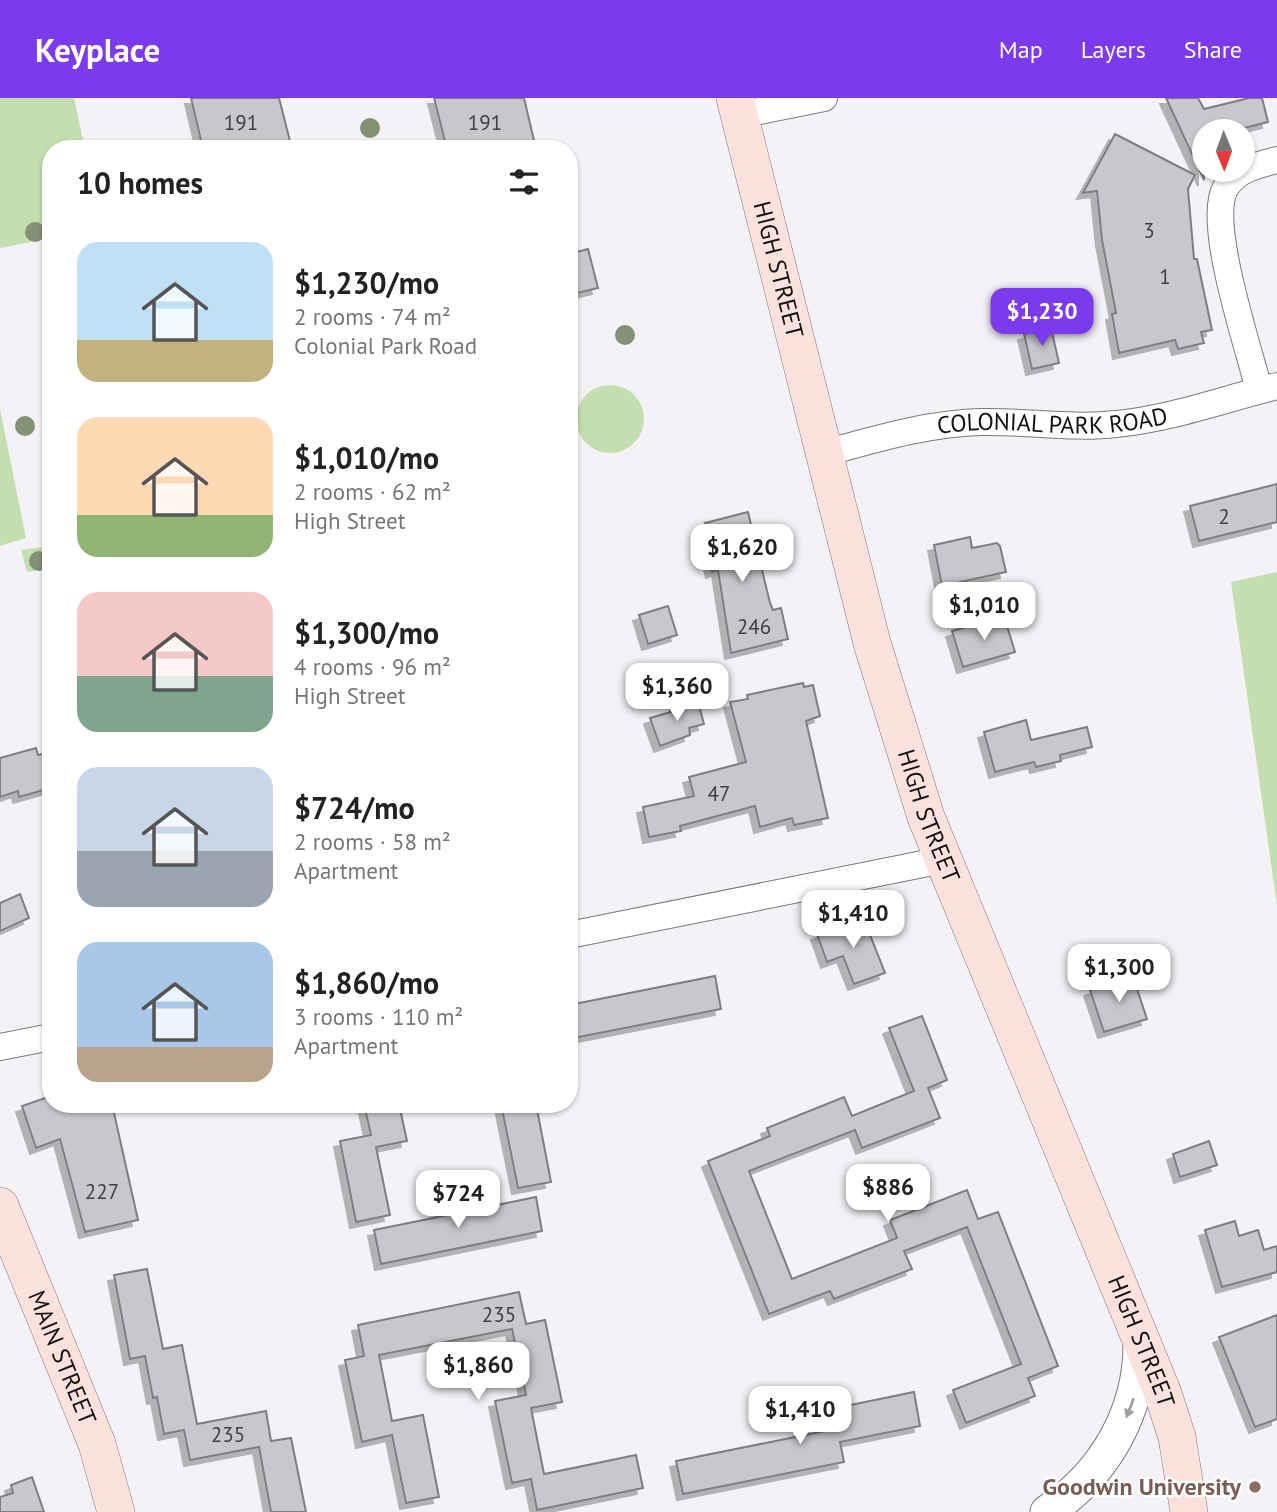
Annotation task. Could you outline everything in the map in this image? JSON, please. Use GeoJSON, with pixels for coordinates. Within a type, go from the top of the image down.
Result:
{"type":"FeatureCollection","features":[{"type":"Feature","properties":{"kind":"main road","name":"HIGH STREET"},"geometry":{"type":"LineString","coordinates":[[737,107],[884,686],[915,788],[1171,1416],[1189,1512]]}},
{"type":"Feature","properties":{"kind":"main road","name":"MAIN STREET"},"geometry":{"type":"LineString","coordinates":[[0,1206],[97,1444],[116,1512]]}},
{"type":"Feature","properties":{"kind":"street"},"geometry":{"type":"LineString","coordinates":[[737,107],[824,98]]}},
{"type":"Feature","properties":{"kind":"street"},"geometry":{"type":"LineString","coordinates":[[1268,388],[1222,242],[1219,203],[1227,184],[1238,174],[1277,160]]}},
{"type":"Feature","properties":{"kind":"street","name":"COLONIAL PARK ROAD"},"geometry":{"type":"LineString","coordinates":[[825,453],[908,432],[959,424],[996,422],[1082,426],[1128,423],[1268,388]]}},
{"type":"Feature","properties":{"kind":"street"},"geometry":{"type":"LineString","coordinates":[[578,933],[943,860]]}},
{"type":"Feature","properties":{"kind":"street"},"geometry":{"type":"LineString","coordinates":[[0,1047],[42,1039]]}},
{"type":"Feature","properties":{"kind":"street"},"geometry":{"type":"LineString","coordinates":[[1047,1512],[1082,1485],[1116,1441],[1137,1387],[1140,1341]]}},
{"type":"Feature","properties":{"kind":"street"},"geometry":{"type":"LineString","coordinates":[[97,1444],[136,1512]]}},
{"type":"Feature","properties":{"kind":"green space"},"geometry":{"type":"Polygon","coordinates":[[[0,98],[74,98],[83,140],[42,140],[42,240],[0,248],[0,98]]]}},
{"type":"Feature","properties":{"kind":"green space"},"geometry":{"type":"Polygon","coordinates":[[[603,386],[617,386],[629,391],[638,400],[643,412],[643,426],[638,438],[629,447],[617,452],[603,452],[591,447],[578,429],[578,409],[582,400],[591,391],[603,386]]]}},
{"type":"Feature","properties":{"kind":"green space"},"geometry":{"type":"Polygon","coordinates":[[[0,409],[26,538],[0,546],[0,409]]]}},
{"type":"Feature","properties":{"kind":"green space"},"geometry":{"type":"Polygon","coordinates":[[[42,547],[42,569],[27,572],[21,550],[42,547]]]}},
{"type":"Feature","properties":{"kind":"green space"},"geometry":{"type":"Polygon","coordinates":[[[1277,572],[1277,906],[1231,582],[1277,572]]]}},
{"type":"Feature","properties":{"kind":"building"},"geometry":{"type":"Polygon","coordinates":[[[191,98],[279,98],[290,140],[201,140],[191,98]]]}},
{"type":"Feature","properties":{"kind":"building"},"geometry":{"type":"Polygon","coordinates":[[[434,98],[524,98],[534,140],[445,140],[434,98]]]}},
{"type":"Feature","properties":{"kind":"building"},"geometry":{"type":"Polygon","coordinates":[[[1166,98],[1198,98],[1204,109],[1249,98],[1262,98],[1268,122],[1255,125],[1255,119],[1192,119],[1192,154],[1166,98]]]}},
{"type":"Feature","properties":{"kind":"building"},"geometry":{"type":"Polygon","coordinates":[[[1115,134],[1192,173],[1188,189],[1194,259],[1197,259],[1212,330],[1201,332],[1204,343],[1178,349],[1175,340],[1119,353],[1112,314],[1116,313],[1102,240],[1097,191],[1083,193],[1115,134]]]}},
{"type":"Feature","properties":{"kind":"building"},"geometry":{"type":"Polygon","coordinates":[[[588,249],[598,288],[578,293],[578,252],[588,249]]]}},
{"type":"Feature","properties":{"kind":"building"},"geometry":{"type":"Polygon","coordinates":[[[1051,328],[1059,363],[1032,369],[1024,334],[1051,328]]]}},
{"type":"Feature","properties":{"kind":"building"},"geometry":{"type":"Polygon","coordinates":[[[1277,484],[1277,522],[1199,541],[1190,506],[1277,484]]]}},
{"type":"Feature","properties":{"kind":"building"},"geometry":{"type":"Polygon","coordinates":[[[748,512],[770,603],[773,610],[781,608],[788,639],[731,653],[718,570],[712,572],[701,527],[706,526],[705,523],[748,512]]]}},
{"type":"Feature","properties":{"kind":"building"},"geometry":{"type":"Polygon","coordinates":[[[970,537],[972,548],[997,543],[1006,572],[942,586],[934,545],[970,537]]]}},
{"type":"Feature","properties":{"kind":"building"},"geometry":{"type":"Polygon","coordinates":[[[668,606],[677,635],[648,644],[639,615],[668,606]]]}},
{"type":"Feature","properties":{"kind":"building"},"geometry":{"type":"Polygon","coordinates":[[[1004,616],[1015,652],[963,667],[952,631],[1004,616]]]}},
{"type":"Feature","properties":{"kind":"building"},"geometry":{"type":"Polygon","coordinates":[[[803,683],[804,687],[813,685],[820,716],[806,721],[828,818],[794,825],[792,818],[760,827],[755,806],[680,826],[681,831],[649,837],[643,807],[694,796],[689,777],[746,762],[730,702],[748,699],[747,695],[803,683]]]}},
{"type":"Feature","properties":{"kind":"building"},"geometry":{"type":"Polygon","coordinates":[[[698,702],[704,724],[689,728],[690,735],[660,746],[650,718],[671,712],[669,708],[698,702]]]}},
{"type":"Feature","properties":{"kind":"building"},"geometry":{"type":"Polygon","coordinates":[[[1026,720],[1031,740],[1087,727],[1092,747],[1060,755],[1061,761],[1036,767],[1034,762],[995,772],[984,732],[1026,720]]]}},
{"type":"Feature","properties":{"kind":"building"},"geometry":{"type":"Polygon","coordinates":[[[36,748],[38,755],[42,754],[42,791],[19,797],[18,791],[0,797],[0,758],[36,748]]]}},
{"type":"Feature","properties":{"kind":"building"},"geometry":{"type":"Polygon","coordinates":[[[20,894],[29,918],[0,931],[0,903],[20,894]]]}},
{"type":"Feature","properties":{"kind":"building"},"geometry":{"type":"Polygon","coordinates":[[[863,917],[885,973],[854,984],[843,956],[827,962],[817,934],[863,917]]]}},
{"type":"Feature","properties":{"kind":"building"},"geometry":{"type":"Polygon","coordinates":[[[715,976],[721,1009],[578,1037],[578,1003],[715,976]]]}},
{"type":"Feature","properties":{"kind":"building"},"geometry":{"type":"Polygon","coordinates":[[[1133,977],[1147,1019],[1104,1032],[1090,990],[1133,977]]]}},
{"type":"Feature","properties":{"kind":"building"},"geometry":{"type":"Polygon","coordinates":[[[922,1016],[947,1080],[928,1088],[940,1118],[862,1148],[855,1130],[749,1171],[792,1279],[897,1238],[890,1220],[967,1190],[978,1219],[998,1212],[1058,1366],[1028,1378],[1035,1396],[966,1423],[953,1390],[1021,1364],[967,1227],[904,1251],[912,1269],[834,1299],[830,1291],[769,1314],[708,1161],[770,1136],[767,1128],[844,1097],[852,1116],[914,1091],[889,1028],[922,1016]]]}},
{"type":"Feature","properties":{"kind":"building"},"geometry":{"type":"Polygon","coordinates":[[[42,1099],[42,1113],[114,1113],[138,1220],[85,1232],[60,1139],[36,1148],[22,1106],[42,1099]]]}},
{"type":"Feature","properties":{"kind":"building"},"geometry":{"type":"Polygon","coordinates":[[[366,1113],[401,1113],[407,1141],[376,1147],[390,1215],[356,1222],[340,1141],[371,1135],[366,1113]]]}},
{"type":"Feature","properties":{"kind":"building"},"geometry":{"type":"Polygon","coordinates":[[[503,1113],[538,1113],[551,1182],[518,1188],[503,1113]]]}},
{"type":"Feature","properties":{"kind":"building"},"geometry":{"type":"Polygon","coordinates":[[[1209,1141],[1217,1165],[1180,1177],[1173,1154],[1209,1141]]]}},
{"type":"Feature","properties":{"kind":"building"},"geometry":{"type":"Polygon","coordinates":[[[536,1197],[542,1231],[381,1264],[374,1230],[536,1197]]]}},
{"type":"Feature","properties":{"kind":"building"},"geometry":{"type":"Polygon","coordinates":[[[1235,1221],[1239,1236],[1258,1230],[1264,1250],[1277,1246],[1277,1272],[1222,1287],[1205,1230],[1235,1221]]]}},
{"type":"Feature","properties":{"kind":"building"},"geometry":{"type":"Polygon","coordinates":[[[147,1269],[163,1349],[182,1345],[197,1424],[266,1411],[271,1441],[291,1438],[306,1512],[271,1512],[259,1447],[190,1460],[184,1430],[164,1434],[157,1397],[153,1398],[145,1356],[130,1359],[114,1275],[147,1269]]]}},
{"type":"Feature","properties":{"kind":"building"},"geometry":{"type":"Polygon","coordinates":[[[519,1292],[526,1324],[545,1320],[562,1402],[531,1408],[544,1474],[636,1455],[643,1488],[537,1510],[531,1479],[512,1483],[495,1401],[526,1395],[512,1329],[379,1355],[392,1421],[423,1415],[439,1497],[406,1503],[392,1435],[362,1442],[345,1360],[364,1356],[358,1325],[519,1292]]]}},
{"type":"Feature","properties":{"kind":"building"},"geometry":{"type":"Polygon","coordinates":[[[1277,1315],[1277,1419],[1255,1427],[1219,1337],[1277,1315]]]}},
{"type":"Feature","properties":{"kind":"building"},"geometry":{"type":"Polygon","coordinates":[[[914,1392],[920,1426],[840,1442],[844,1462],[683,1494],[676,1461],[835,1429],[831,1409],[914,1392]]]}},
{"type":"Feature","properties":{"kind":"building"},"geometry":{"type":"Polygon","coordinates":[[[32,1477],[44,1512],[0,1512],[0,1497],[13,1493],[11,1485],[32,1477]]]}},
{"type":"Feature","properties":{"kind":"place","name":"Goodwin University"},"geometry":{"type":"Point","coordinates":[1255,1487]}}]}
